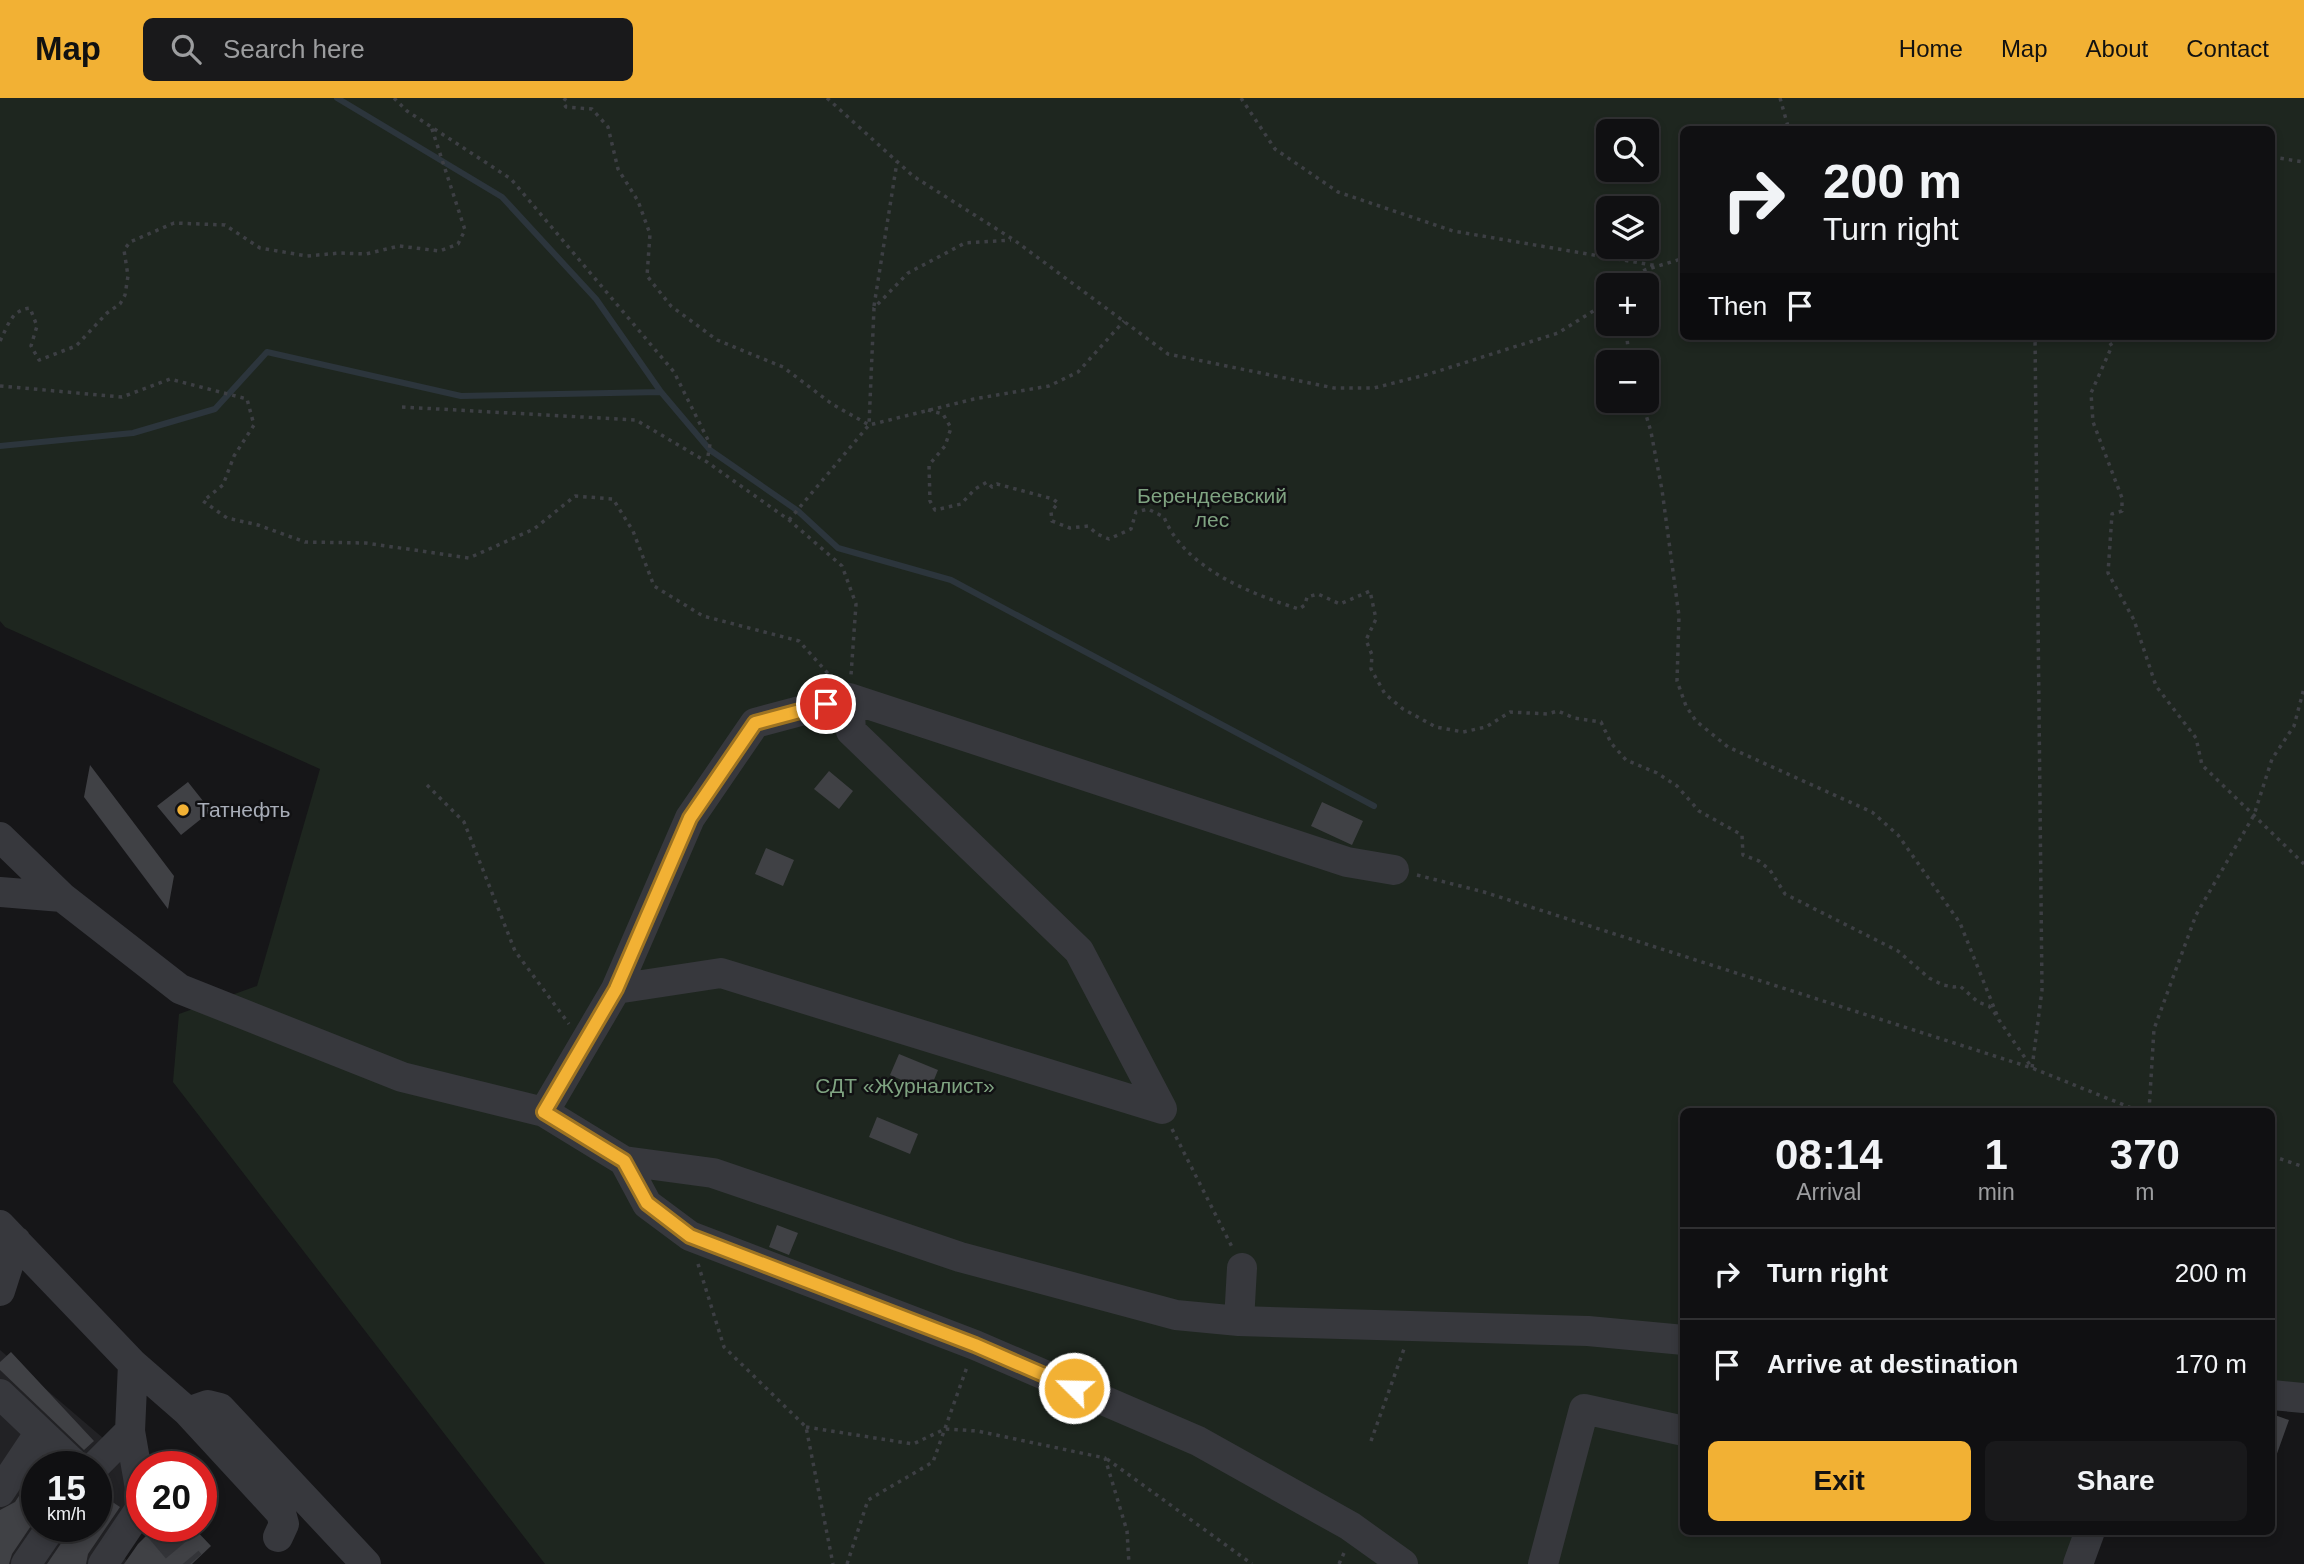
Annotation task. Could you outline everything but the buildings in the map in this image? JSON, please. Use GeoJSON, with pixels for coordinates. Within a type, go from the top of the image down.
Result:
{"type":"FeatureCollection","features":[{"type":"Feature","properties":{"kind":"street"},"geometry":{"type":"LineString","coordinates":[[849,698],[851,731],[1079,951],[1162,1109]]}},
{"type":"Feature","properties":{"kind":"street"},"geometry":{"type":"LineString","coordinates":[[544,1112],[616,989],[690,818],[755,723],[849,698],[1348,862],[1394,870]]}},
{"type":"Feature","properties":{"kind":"street"},"geometry":{"type":"LineString","coordinates":[[0,837],[62,897],[180,989],[402,1077],[544,1112],[624,1161],[713,1173],[960,1257],[1175,1315],[1239,1321],[1588,1332],[1680,1340]]}},
{"type":"Feature","properties":{"kind":"street"},"geometry":{"type":"LineString","coordinates":[[0,892],[62,897]]}},
{"type":"Feature","properties":{"kind":"street"},"geometry":{"type":"LineString","coordinates":[[616,989],[721,973],[1162,1109]]}},
{"type":"Feature","properties":{"kind":"street"},"geometry":{"type":"LineString","coordinates":[[624,1161],[647,1203],[690,1236],[975,1345],[1198,1441],[1350,1526],[1403,1564]]}},
{"type":"Feature","properties":{"kind":"street"},"geometry":{"type":"LineString","coordinates":[[0,1292],[8,1233]]}},
{"type":"Feature","properties":{"kind":"street"},"geometry":{"type":"LineString","coordinates":[[8,1233],[133,1364],[188,1412],[281,1513],[284,1524],[278,1537]]}},
{"type":"Feature","properties":{"kind":"street"},"geometry":{"type":"LineString","coordinates":[[1239,1321],[1242,1268]]}},
{"type":"Feature","properties":{"kind":"street"},"geometry":{"type":"LineString","coordinates":[[133,1364],[131,1431],[134,1451]]}},
{"type":"Feature","properties":{"kind":"street"},"geometry":{"type":"LineString","coordinates":[[0,1394],[60,1451]]}},
{"type":"Feature","properties":{"kind":"street"},"geometry":{"type":"LineString","coordinates":[[2275,1395],[2304,1398]]}},
{"type":"Feature","properties":{"kind":"street"},"geometry":{"type":"LineString","coordinates":[[188,1412],[208,1405],[220,1408],[366,1564]]}},
{"type":"Feature","properties":{"kind":"street"},"geometry":{"type":"LineString","coordinates":[[1543,1564],[1584,1409],[1680,1430]]}},
{"type":"Feature","properties":{"kind":"street"},"geometry":{"type":"LineString","coordinates":[[110,1451],[131,1431]]}},
{"type":"Feature","properties":{"kind":"street"},"geometry":{"type":"LineString","coordinates":[[0,1492],[40,1432]]}},
{"type":"Feature","properties":{"kind":"street"},"geometry":{"type":"LineString","coordinates":[[103,1564],[126,1530]]}},
{"type":"Feature","properties":{"kind":"street"},"geometry":{"type":"LineString","coordinates":[[2078,1564],[2089,1535]]}},
{"type":"Feature","properties":{"kind":"street"},"geometry":{"type":"LineString","coordinates":[[26,1564],[41,1542]]}},
{"type":"Feature","properties":{"kind":"path"},"geometry":{"type":"LineString","coordinates":[[394,98],[407,111],[512,179],[674,373],[710,444],[707,462]]}},
{"type":"Feature","properties":{"kind":"path"},"geometry":{"type":"LineString","coordinates":[[566,98],[563,102],[566,107],[592,108],[608,127],[618,169],[638,201],[650,234],[647,276],[671,306],[717,340],[783,367],[832,404],[869,425]]}},
{"type":"Feature","properties":{"kind":"path"},"geometry":{"type":"LineString","coordinates":[[827,98],[913,176],[1014,240],[1168,354],[1334,388],[1374,388],[1429,374],[1558,333],[1596,309]]}},
{"type":"Feature","properties":{"kind":"path"},"geometry":{"type":"LineString","coordinates":[[1241,98],[1276,149],[1338,192],[1453,231],[1658,266]]}},
{"type":"Feature","properties":{"kind":"path"},"geometry":{"type":"LineString","coordinates":[[1780,98],[1788,126]]}},
{"type":"Feature","properties":{"kind":"path"},"geometry":{"type":"LineString","coordinates":[[0,341],[11,318],[21,309],[30,308],[37,326],[31,346],[39,360],[76,346],[107,313],[120,304],[125,295],[128,276],[124,250],[130,242],[174,223],[225,225],[260,248],[307,256],[366,254],[399,246],[440,251],[458,244],[465,230],[431,126]]}},
{"type":"Feature","properties":{"kind":"path"},"geometry":{"type":"LineString","coordinates":[[2275,157],[2304,162]]}},
{"type":"Feature","properties":{"kind":"path"},"geometry":{"type":"LineString","coordinates":[[869,425],[874,308],[897,162]]}},
{"type":"Feature","properties":{"kind":"path"},"geometry":{"type":"LineString","coordinates":[[874,308],[908,274],[965,243],[1014,240]]}},
{"type":"Feature","properties":{"kind":"path"},"geometry":{"type":"LineString","coordinates":[[1642,273],[1680,259]]}},
{"type":"Feature","properties":{"kind":"path"},"geometry":{"type":"LineString","coordinates":[[789,520],[869,425],[974,399],[1049,386],[1078,372],[1124,321]]}},
{"type":"Feature","properties":{"kind":"path"},"geometry":{"type":"LineString","coordinates":[[2032,1068],[2042,990],[2035,340]]}},
{"type":"Feature","properties":{"kind":"path"},"geometry":{"type":"LineString","coordinates":[[2108,340],[2112,346],[2091,393],[2093,422],[2122,499],[2122,511],[2112,514],[2108,573],[2134,620],[2156,686],[2196,738],[2202,765],[2304,864]]}},
{"type":"Feature","properties":{"kind":"path"},"geometry":{"type":"LineString","coordinates":[[0,386],[122,397],[170,379],[247,398],[254,425],[234,456],[223,485],[203,501],[227,517],[305,542],[366,543],[469,558],[534,529],[575,496],[613,499],[633,531],[654,586],[703,616],[799,641],[849,698]]}},
{"type":"Feature","properties":{"kind":"path"},"geometry":{"type":"LineString","coordinates":[[402,407],[636,420],[707,462],[789,520],[842,566],[856,604],[849,698]]}},
{"type":"Feature","properties":{"kind":"path"},"geometry":{"type":"LineString","coordinates":[[928,410],[943,414],[951,428],[945,446],[929,465],[930,500],[935,510],[961,504],[975,489],[987,482],[992,487],[997,484],[1053,499],[1058,503],[1051,512],[1052,522],[1070,528],[1088,526],[1109,539],[1131,529],[1136,512],[1148,509],[1164,517],[1170,531],[1202,563],[1228,581],[1285,604],[1300,609],[1305,605],[1307,597],[1318,594],[1340,604],[1370,592],[1376,619],[1366,640],[1372,655],[1371,669],[1385,694],[1403,709],[1436,727],[1463,732],[1486,727],[1510,712],[1547,715],[1558,711],[1574,718],[1601,722],[1611,743],[1626,760],[1657,773],[1676,786],[1699,811],[1742,835],[1743,855],[1759,861],[1770,870],[1785,894],[1898,951],[1929,978],[1943,985],[1960,986],[1978,1002],[1989,1006],[2032,1068]]}},
{"type":"Feature","properties":{"kind":"path"},"geometry":{"type":"LineString","coordinates":[[1645,413],[1662,490],[1679,616],[1677,681],[1686,706],[1696,721],[1728,747],[1872,812],[1898,835],[1960,923],[1999,1020]]}},
{"type":"Feature","properties":{"kind":"path"},"geometry":{"type":"LineString","coordinates":[[2149,1108],[2154,1029],[2196,915],[2254,815],[2272,759],[2294,726],[2304,688]]}},
{"type":"Feature","properties":{"kind":"path"},"geometry":{"type":"LineString","coordinates":[[426,785],[464,822],[515,951],[584,1045]]}},
{"type":"Feature","properties":{"kind":"path"},"geometry":{"type":"LineString","coordinates":[[1394,870],[1484,892],[2032,1068],[2132,1108]]}},
{"type":"Feature","properties":{"kind":"path"},"geometry":{"type":"LineString","coordinates":[[1162,1109],[1242,1268]]}},
{"type":"Feature","properties":{"kind":"path"},"geometry":{"type":"LineString","coordinates":[[2275,1157],[2304,1167]]}},
{"type":"Feature","properties":{"kind":"path"},"geometry":{"type":"LineString","coordinates":[[690,1236],[724,1347],[806,1427],[833,1564]]}},
{"type":"Feature","properties":{"kind":"path"},"geometry":{"type":"LineString","coordinates":[[1371,1441],[1412,1328]]}},
{"type":"Feature","properties":{"kind":"path"},"geometry":{"type":"LineString","coordinates":[[847,1564],[868,1500],[933,1462],[975,1345]]}},
{"type":"Feature","properties":{"kind":"path"},"geometry":{"type":"LineString","coordinates":[[806,1427],[913,1444],[945,1429],[977,1431],[1105,1458],[1252,1564]]}},
{"type":"Feature","properties":{"kind":"path"},"geometry":{"type":"LineString","coordinates":[[1105,1458],[1127,1531],[1129,1564]]}},
{"type":"Feature","properties":{"kind":"shaded area"},"geometry":{"type":"Polygon","coordinates":[[[0,1350],[126,1458],[124,1557],[130,1564],[0,1564],[0,1350]]]}},
{"type":"Feature","properties":{"kind":"green space","name":"Берендеевский лес"},"geometry":{"type":"Polygon","coordinates":[[[0,98],[2304,98],[2304,1398],[2275,1395],[2275,1108],[1680,1108],[1680,1535],[2089,1535],[2078,1564],[545,1564],[173,1082],[179,1014],[257,986],[320,769],[5,627],[0,621],[0,98]]]}},
{"type":"Feature","properties":{"kind":"waterway"},"geometry":{"type":"LineString","coordinates":[[337,98],[502,197],[596,299],[661,392],[710,450],[798,511],[838,548],[951,580],[1374,806]]}},
{"type":"Feature","properties":{"kind":"waterway"},"geometry":{"type":"LineString","coordinates":[[0,446],[133,433],[215,409],[267,352],[461,396],[661,392]]}},
{"type":"Feature","properties":{"kind":"tunnel"},"geometry":{"type":"LineString","coordinates":[[171,1542],[190,1564]]}},
{"type":"Feature","properties":{"kind":"place","name":"Татнефть"},"geometry":{"type":"Point","coordinates":[183,810]}},
{"type":"Feature","properties":{"kind":"route"},"geometry":{"type":"LineString","coordinates":[[826,704],[755,723],[690,818],[616,989],[544,1112],[624,1161],[647,1203],[690,1236],[975,1345],[1074,1388]]}},
{"type":"Feature","properties":{"kind":"park label","name":"СДТ «Журналист»"},"geometry":{"type":"Point","coordinates":[905,1086]}}]}
